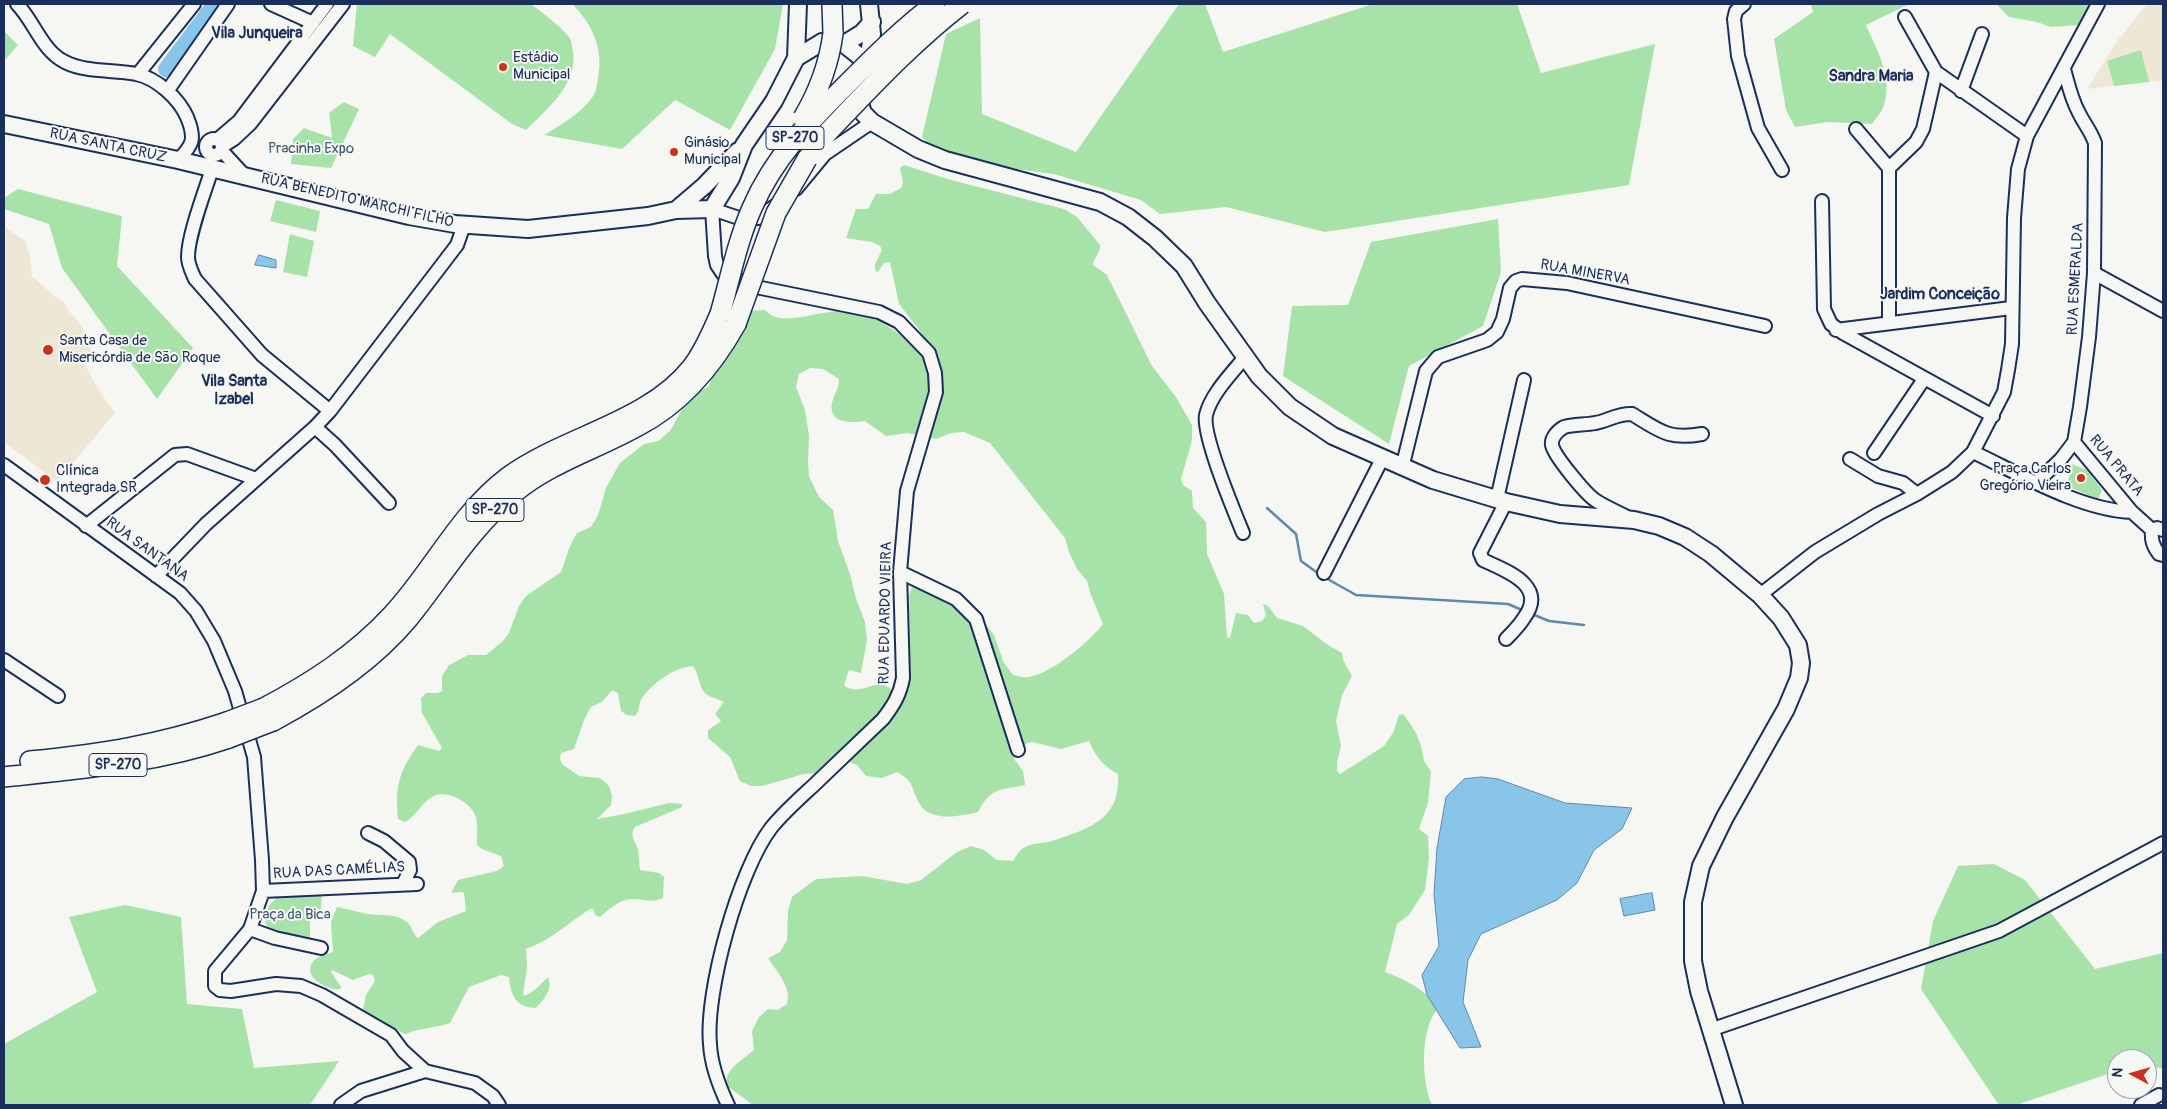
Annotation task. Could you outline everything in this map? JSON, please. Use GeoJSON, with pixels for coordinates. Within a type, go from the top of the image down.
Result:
{"type":"FeatureCollection","features":[{"type":"Feature","properties":{"kind":"highway"},"geometry":{"type":"LineString","coordinates":[[783,151],[814,101],[822,82],[833,40],[832,4]]}},
{"type":"Feature","properties":{"kind":"highway","name":"SP-270"},"geometry":{"type":"LineString","coordinates":[[728,319],[751,209],[766,178],[783,151],[888,42],[935,4]]}},
{"type":"Feature","properties":{"kind":"highway","name":"SP-270"},"geometry":{"type":"LineString","coordinates":[[4,777],[101,767],[148,760],[197,749],[228,730],[268,714],[306,704],[374,654],[406,621],[467,540],[514,492],[568,459],[639,426],[663,411],[686,393],[707,370],[776,213],[808,158],[829,131],[877,79],[909,48],[962,4]]}},
{"type":"Feature","properties":{"kind":"highway","name":"SP-270"},"geometry":{"type":"LineString","coordinates":[[4,764],[99,754],[228,730]]}},
{"type":"Feature","properties":{"kind":"main road"},"geometry":{"type":"LineString","coordinates":[[869,4],[872,22],[867,70],[859,100],[863,113],[872,122],[918,149],[944,160],[1100,202],[1128,217],[1155,238],[1184,266],[1259,376],[1290,407],[1334,436],[1402,468],[1433,480],[1501,501],[1560,514],[1634,520],[1659,526],[1685,537],[1711,554],[1760,595],[1791,632],[1798,645],[1801,663],[1799,678],[1786,709],[1724,817],[1701,866],[1693,902],[1693,961],[1698,991],[1734,1105]]}},
{"type":"Feature","properties":{"kind":"main road"},"geometry":{"type":"LineString","coordinates":[[799,9],[811,31],[833,40],[859,56],[867,70]]}},
{"type":"Feature","properties":{"kind":"main road","name":"SP-270"},"geometry":{"type":"LineString","coordinates":[[676,210],[744,145],[774,101],[796,58],[799,9]]}},
{"type":"Feature","properties":{"kind":"main road"},"geometry":{"type":"LineString","coordinates":[[796,58],[833,40],[862,33],[872,22]]}},
{"type":"Feature","properties":{"kind":"main road","name":"RUA SANTA CRUZ"},"geometry":{"type":"LineString","coordinates":[[4,124],[178,160],[212,169]]}},
{"type":"Feature","properties":{"kind":"main road","name":"SP-270"},"geometry":{"type":"LineString","coordinates":[[712,209],[731,178],[744,145]]}},
{"type":"Feature","properties":{"kind":"main road","name":"RUA BENEDITO MARCHI FILHO"},"geometry":{"type":"LineString","coordinates":[[212,169],[409,216],[464,225],[528,229],[648,216],[676,210],[712,209]]}},
{"type":"Feature","properties":{"kind":"street"},"geometry":{"type":"LineString","coordinates":[[17,4],[51,51],[65,62],[104,72],[138,74],[168,90],[183,108],[191,126],[192,142],[189,149],[178,160]]}},
{"type":"Feature","properties":{"kind":"street"},"geometry":{"type":"LineString","coordinates":[[138,74],[194,4]]}},
{"type":"Feature","properties":{"kind":"street"},"geometry":{"type":"LineString","coordinates":[[168,90],[228,4]]}},
{"type":"Feature","properties":{"kind":"street"},"geometry":{"type":"LineString","coordinates":[[271,4],[313,23]]}},
{"type":"Feature","properties":{"kind":"street"},"geometry":{"type":"LineString","coordinates":[[192,142],[206,145],[210,154],[218,154],[221,145],[327,4]]}},
{"type":"Feature","properties":{"kind":"street"},"geometry":{"type":"LineString","coordinates":[[221,145],[234,139],[250,124],[343,4]]}},
{"type":"Feature","properties":{"kind":"street"},"geometry":{"type":"LineString","coordinates":[[1744,4],[1736,11],[1734,19],[1738,56],[1758,128],[1782,170]]}},
{"type":"Feature","properties":{"kind":"street"},"geometry":{"type":"LineString","coordinates":[[1760,595],[1815,552],[1952,472],[1973,452],[2004,392],[2007,377],[2012,344],[2011,308],[2014,218],[2018,169],[2027,136],[2098,4]]}},
{"type":"Feature","properties":{"kind":"street"},"geometry":{"type":"LineString","coordinates":[[1905,17],[1936,72],[2027,136]]}},
{"type":"Feature","properties":{"kind":"street"},"geometry":{"type":"LineString","coordinates":[[1961,91],[1982,34]]}},
{"type":"Feature","properties":{"kind":"street","name":"RUA ESMERALDA"},"geometry":{"type":"LineString","coordinates":[[2037,482],[2062,459],[2074,442],[2090,337],[2094,273],[2095,143],[2090,129],[2078,113],[2064,69]]}},
{"type":"Feature","properties":{"kind":"street"},"geometry":{"type":"LineString","coordinates":[[1889,168],[1916,142],[1923,128],[1936,72]]}},
{"type":"Feature","properties":{"kind":"street"},"geometry":{"type":"LineString","coordinates":[[712,209],[742,218],[758,218],[782,201],[803,182],[825,154],[872,122]]}},
{"type":"Feature","properties":{"kind":"street"},"geometry":{"type":"LineString","coordinates":[[1856,129],[1889,168],[1889,323]]}},
{"type":"Feature","properties":{"kind":"street"},"geometry":{"type":"LineString","coordinates":[[221,145],[244,176]]}},
{"type":"Feature","properties":{"kind":"street"},"geometry":{"type":"LineString","coordinates":[[212,169],[189,244],[188,258],[190,269],[195,279],[262,355],[330,411]]}},
{"type":"Feature","properties":{"kind":"street"},"geometry":{"type":"LineString","coordinates":[[1822,201],[1824,309],[1827,318],[1836,330],[1993,416]]}},
{"type":"Feature","properties":{"kind":"street","name":"RUA EDUARDO VIEIRA"},"geometry":{"type":"LineString","coordinates":[[712,209],[715,256],[717,265],[723,274],[756,288],[879,312],[899,322],[929,353],[935,373],[936,392],[907,491],[900,572],[901,692],[895,704],[883,719],[791,806],[771,828],[750,867],[733,910],[719,962],[710,1018],[710,1043],[713,1065],[720,1088],[728,1105]]}},
{"type":"Feature","properties":{"kind":"street"},"geometry":{"type":"LineString","coordinates":[[156,576],[206,524],[315,427],[330,411],[457,245],[464,225]]}},
{"type":"Feature","properties":{"kind":"street"},"geometry":{"type":"LineString","coordinates":[[2094,273],[2163,310]]}},
{"type":"Feature","properties":{"kind":"street","name":"RUA MINERVA"},"geometry":{"type":"LineString","coordinates":[[1402,468],[1426,371],[1438,357],[1488,340],[1497,332],[1503,319],[1510,288],[1516,281],[1522,279],[1567,283],[1765,326]]}},
{"type":"Feature","properties":{"kind":"street"},"geometry":{"type":"LineString","coordinates":[[1836,330],[2011,308]]}},
{"type":"Feature","properties":{"kind":"street"},"geometry":{"type":"LineString","coordinates":[[1873,349],[1874,325]]}},
{"type":"Feature","properties":{"kind":"street"},"geometry":{"type":"LineString","coordinates":[[1243,533],[1207,432],[1206,414],[1217,394],[1245,357]]}},
{"type":"Feature","properties":{"kind":"street"},"geometry":{"type":"LineString","coordinates":[[1874,453],[1924,379]]}},
{"type":"Feature","properties":{"kind":"street"},"geometry":{"type":"LineString","coordinates":[[1506,639],[1526,617],[1531,601],[1527,586],[1522,580],[1480,557],[1481,548],[1501,501],[1524,380]]}},
{"type":"Feature","properties":{"kind":"street"},"geometry":{"type":"LineString","coordinates":[[1634,520],[1594,500],[1555,452],[1552,438],[1565,427],[1596,423],[1625,414],[1632,414],[1670,436],[1683,437],[1702,434]]}},
{"type":"Feature","properties":{"kind":"street"},"geometry":{"type":"LineString","coordinates":[[315,427],[335,445],[390,503]]}},
{"type":"Feature","properties":{"kind":"street","name":"RUA PRATA"},"geometry":{"type":"LineString","coordinates":[[2074,442],[2132,512],[2158,530]]}},
{"type":"Feature","properties":{"kind":"street"},"geometry":{"type":"LineString","coordinates":[[1973,452],[2087,504],[2117,511],[2132,512]]}},
{"type":"Feature","properties":{"kind":"street"},"geometry":{"type":"LineString","coordinates":[[86,526],[175,455],[187,454],[256,479]]}},
{"type":"Feature","properties":{"kind":"street"},"geometry":{"type":"LineString","coordinates":[[1324,573],[1382,459]]}},
{"type":"Feature","properties":{"kind":"street"},"geometry":{"type":"LineString","coordinates":[[1850,459],[1883,478],[1903,483],[1917,494]]}},
{"type":"Feature","properties":{"kind":"street","name":"RUA SANTANA"},"geometry":{"type":"LineString","coordinates":[[4,466],[180,594],[196,611],[214,641],[235,691],[254,757],[263,891]]}},
{"type":"Feature","properties":{"kind":"street"},"geometry":{"type":"LineString","coordinates":[[2158,530],[2151,538],[2153,546],[2163,555]]}},
{"type":"Feature","properties":{"kind":"street"},"geometry":{"type":"LineString","coordinates":[[900,572],[956,598],[976,619],[1018,750]]}},
{"type":"Feature","properties":{"kind":"street"},"geometry":{"type":"LineString","coordinates":[[4,660],[58,696]]}},
{"type":"Feature","properties":{"kind":"street"},"geometry":{"type":"LineString","coordinates":[[368,833],[384,841],[409,862],[410,870],[403,884]]}},
{"type":"Feature","properties":{"kind":"street"},"geometry":{"type":"LineString","coordinates":[[1710,1030],[1999,931],[2163,843]]}},
{"type":"Feature","properties":{"kind":"street","name":"RUA DAS CAMÉLIAS"},"geometry":{"type":"LineString","coordinates":[[263,891],[417,884]]}},
{"type":"Feature","properties":{"kind":"street"},"geometry":{"type":"LineString","coordinates":[[263,891],[250,929],[215,971],[215,986],[220,990],[232,991],[276,984],[301,986],[322,995],[391,1035],[414,1063],[425,1071],[475,1083],[493,1096],[499,1105]]}},
{"type":"Feature","properties":{"kind":"street"},"geometry":{"type":"LineString","coordinates":[[250,929],[268,936],[321,948]]}},
{"type":"Feature","properties":{"kind":"street"},"geometry":{"type":"LineString","coordinates":[[341,1105],[362,1091],[425,1071]]}},
{"type":"Feature","properties":{"kind":"street"},"geometry":{"type":"LineString","coordinates":[[2142,1105],[2159,1095]]}},
{"type":"Feature","properties":{"kind":"shaded area"},"geometry":{"type":"Polygon","coordinates":[[[2147,4],[2163,4],[2163,80],[2087,89],[2117,41],[2147,4]]]}},
{"type":"Feature","properties":{"kind":"shaded area","name":"Santa Casa de Misericórdia de São Roque"},"geometry":{"type":"Polygon","coordinates":[[[4,226],[25,241],[30,255],[32,276],[53,295],[63,301],[83,328],[94,358],[85,364],[98,389],[115,413],[57,482],[4,442],[4,226]]]}},
{"type":"Feature","properties":{"kind":"green space","name":"Estádio Municipal"},"geometry":{"type":"Polygon","coordinates":[[[357,4],[531,4],[556,23],[570,39],[573,52],[571,75],[551,105],[526,130],[512,124],[390,34],[375,57],[353,46],[357,4]]]}},
{"type":"Feature","properties":{"kind":"green space"},"geometry":{"type":"Polygon","coordinates":[[[572,4],[783,4],[775,49],[730,130],[675,100],[622,149],[544,135],[579,112],[590,100],[596,89],[599,67],[598,47],[591,28],[572,4]]]}},
{"type":"Feature","properties":{"kind":"green space"},"geometry":{"type":"Polygon","coordinates":[[[1179,4],[1205,4],[1223,52],[1373,4],[1517,4],[1541,73],[1655,44],[1629,185],[1325,232],[1226,207],[1160,214],[1141,200],[1054,174],[945,160],[922,137],[946,34],[980,18],[982,114],[1076,152],[1179,4]]]}},
{"type":"Feature","properties":{"kind":"green space"},"geometry":{"type":"Polygon","coordinates":[[[1811,4],[1909,4],[1866,25],[1883,65],[1887,86],[1883,108],[1872,124],[1828,122],[1795,127],[1786,110],[1774,39],[1813,12],[1811,4]]]}},
{"type":"Feature","properties":{"kind":"green space"},"geometry":{"type":"Polygon","coordinates":[[[1996,4],[2091,4],[2080,25],[2051,27],[2037,22],[2009,17],[1996,4]]]}},
{"type":"Feature","properties":{"kind":"green space"},"geometry":{"type":"Polygon","coordinates":[[[4,31],[18,45],[5,60],[4,59],[4,31]]]}},
{"type":"Feature","properties":{"kind":"green space"},"geometry":{"type":"Polygon","coordinates":[[[2141,50],[2149,82],[2114,86],[2107,61],[2141,50]]]}},
{"type":"Feature","properties":{"kind":"green space","name":"Pracinha Expo"},"geometry":{"type":"Polygon","coordinates":[[[344,102],[359,109],[331,168],[291,164],[293,139],[304,128],[332,138],[329,113],[344,102]]]}},
{"type":"Feature","properties":{"kind":"green space"},"geometry":{"type":"Polygon","coordinates":[[[904,165],[951,180],[1064,209],[1077,217],[1100,245],[1093,265],[1107,275],[1152,366],[1176,397],[1192,425],[1192,440],[1181,479],[1183,485],[1192,491],[1193,508],[1206,522],[1207,554],[1224,594],[1227,637],[1230,638],[1236,613],[1248,615],[1254,623],[1262,621],[1266,615],[1263,604],[1268,606],[1277,618],[1303,626],[1342,653],[1343,660],[1352,676],[1342,695],[1336,721],[1341,746],[1337,762],[1337,771],[1340,774],[1384,746],[1393,733],[1399,715],[1403,714],[1416,733],[1424,761],[1431,771],[1428,803],[1419,829],[1428,836],[1429,858],[1425,890],[1409,915],[1397,924],[1385,972],[1414,986],[1427,995],[1438,1008],[1432,1017],[1428,1029],[1424,1055],[1426,1083],[1432,1105],[753,1105],[727,1086],[727,1080],[735,1065],[754,1050],[752,1031],[759,1017],[768,1009],[778,1010],[787,1004],[786,986],[768,958],[780,952],[787,940],[788,910],[792,897],[816,879],[862,876],[907,884],[921,880],[957,852],[971,846],[984,850],[997,860],[1013,861],[1025,847],[1065,837],[1100,820],[1114,802],[1118,790],[1118,774],[1100,760],[1089,741],[1061,749],[1032,742],[1018,746],[1014,759],[1023,771],[1025,785],[997,791],[988,798],[978,812],[948,816],[940,816],[926,811],[921,806],[908,780],[897,772],[882,778],[866,776],[857,765],[844,760],[818,773],[804,774],[762,786],[751,786],[740,781],[730,757],[708,738],[708,730],[721,721],[715,714],[724,702],[705,693],[693,666],[671,673],[658,681],[642,698],[635,716],[627,715],[621,711],[618,693],[612,690],[602,702],[591,707],[584,720],[574,749],[561,753],[560,759],[562,764],[579,776],[600,778],[609,786],[612,796],[611,805],[597,819],[669,803],[682,804],[682,807],[635,827],[633,830],[633,838],[638,849],[640,870],[659,873],[664,877],[663,898],[655,901],[635,899],[622,901],[600,917],[595,915],[593,909],[590,909],[551,937],[526,949],[527,967],[523,995],[527,995],[537,988],[548,977],[549,982],[547,994],[536,1008],[523,1006],[519,1003],[511,989],[509,977],[501,975],[469,987],[450,1023],[405,1034],[363,1009],[366,995],[375,981],[373,975],[369,974],[353,980],[332,970],[331,972],[341,987],[340,989],[335,989],[324,986],[311,974],[310,969],[314,961],[333,952],[331,922],[337,907],[368,914],[398,917],[409,924],[418,938],[438,922],[466,911],[464,893],[451,893],[458,880],[497,871],[504,866],[501,856],[482,849],[477,845],[477,827],[474,812],[464,802],[452,796],[439,794],[434,796],[405,822],[398,819],[398,788],[406,763],[418,745],[439,751],[442,748],[422,713],[421,698],[426,693],[442,691],[442,676],[449,665],[468,655],[486,655],[503,641],[509,633],[519,606],[526,596],[561,572],[570,546],[577,533],[591,527],[598,515],[606,488],[620,463],[644,444],[658,441],[670,431],[693,394],[708,387],[714,374],[718,343],[728,330],[752,311],[765,310],[774,317],[794,318],[846,311],[864,314],[881,322],[919,349],[924,341],[920,331],[899,304],[890,262],[884,263],[878,272],[875,270],[875,264],[882,250],[880,246],[872,242],[846,238],[856,209],[868,209],[876,194],[890,194],[901,188],[903,183],[900,168],[904,165]],[[810,368],[799,374],[796,387],[805,410],[809,436],[809,476],[819,497],[833,510],[838,541],[865,622],[867,640],[861,673],[849,670],[844,685],[855,690],[883,685],[889,687],[894,693],[906,679],[910,656],[909,595],[912,587],[926,592],[958,596],[960,592],[994,635],[1004,663],[1013,675],[1021,677],[1038,675],[1048,670],[1069,656],[1097,631],[1103,624],[1087,581],[1077,569],[1065,538],[990,443],[964,432],[951,433],[936,439],[907,433],[886,436],[865,421],[842,421],[834,415],[832,410],[832,403],[839,379],[823,369],[810,368]]]}},
{"type":"Feature","properties":{"kind":"green space"},"geometry":{"type":"Polygon","coordinates":[[[18,189],[122,216],[117,266],[193,348],[157,399],[62,268],[49,224],[4,209],[4,198],[18,189]]]}},
{"type":"Feature","properties":{"kind":"green space"},"geometry":{"type":"Polygon","coordinates":[[[276,200],[320,211],[316,232],[270,221],[276,200]]]}},
{"type":"Feature","properties":{"kind":"green space"},"geometry":{"type":"Polygon","coordinates":[[[1498,219],[1501,272],[1483,326],[1409,366],[1389,444],[1283,376],[1292,306],[1348,305],[1371,242],[1498,219]]]}},
{"type":"Feature","properties":{"kind":"green space"},"geometry":{"type":"Polygon","coordinates":[[[290,234],[314,241],[307,277],[283,272],[290,234]]]}},
{"type":"Feature","properties":{"kind":"green space","name":"Praça Carlos Gregório Vieira"},"geometry":{"type":"Polygon","coordinates":[[[2072,464],[2087,470],[2102,490],[2098,499],[2067,486],[2072,464]]]}},
{"type":"Feature","properties":{"kind":"green space"},"geometry":{"type":"Polygon","coordinates":[[[1994,864],[2025,880],[2095,969],[2163,953],[2163,1069],[2157,1068],[2157,1049],[2107,1049],[2107,1074],[2016,1105],[1999,1105],[1921,989],[1933,921],[1958,866],[1994,864]]]}},
{"type":"Feature","properties":{"kind":"green space","name":"Praça da Bica"},"geometry":{"type":"Polygon","coordinates":[[[322,890],[321,910],[310,910],[310,937],[288,936],[270,930],[265,920],[270,904],[274,900],[295,892],[322,890]]]}},
{"type":"Feature","properties":{"kind":"green space"},"geometry":{"type":"Polygon","coordinates":[[[125,905],[181,917],[187,1004],[242,1009],[254,1068],[339,1061],[310,1105],[4,1105],[4,1044],[97,992],[69,917],[125,905]]]}},
{"type":"Feature","properties":{"kind":"water"},"geometry":{"type":"Polygon","coordinates":[[[259,255],[276,260],[276,268],[255,265],[259,255]]]}},
{"type":"Feature","properties":{"kind":"water"},"geometry":{"type":"Polygon","coordinates":[[[1482,777],[1498,779],[1565,803],[1632,808],[1622,829],[1594,850],[1577,883],[1557,900],[1481,934],[1468,960],[1463,1002],[1481,1047],[1460,1048],[1427,995],[1422,975],[1439,946],[1434,894],[1437,848],[1446,797],[1464,779],[1482,777]]]}},
{"type":"Feature","properties":{"kind":"water"},"geometry":{"type":"Polygon","coordinates":[[[1652,893],[1655,910],[1624,916],[1620,899],[1652,893]]]}},
{"type":"Feature","properties":{"kind":"waterway"},"geometry":{"type":"LineString","coordinates":[[166,69],[215,4]]}},
{"type":"Feature","properties":{"kind":"waterway"},"geometry":{"type":"LineString","coordinates":[[1267,508],[1296,534],[1301,561],[1319,574]]}},
{"type":"Feature","properties":{"kind":"waterway"},"geometry":{"type":"LineString","coordinates":[[1324,577],[1356,595],[1508,604],[1522,610]]}},
{"type":"Feature","properties":{"kind":"waterway"},"geometry":{"type":"LineString","coordinates":[[1532,614],[1549,621],[1584,625]]}},
{"type":"Feature","properties":{"kind":"place","name":"Estádio Municipal"},"geometry":{"type":"Point","coordinates":[503,67]}},
{"type":"Feature","properties":{"kind":"place","name":"Ginásio Municipal"},"geometry":{"type":"Point","coordinates":[674,152]}},
{"type":"Feature","properties":{"kind":"place","name":"Santa Casa de Misericórdia de São Roque"},"geometry":{"type":"Point","coordinates":[48,350]}},
{"type":"Feature","properties":{"kind":"place","name":"Praça Carlos Gregório Vieira"},"geometry":{"type":"Point","coordinates":[2081,478]}},
{"type":"Feature","properties":{"kind":"place","name":"Clínica Integrada SR"},"geometry":{"type":"Point","coordinates":[45,480]}},
{"type":"Feature","properties":{"kind":"district","name":"Vila Junqueira"},"geometry":{"type":"Point","coordinates":[257,34]}},
{"type":"Feature","properties":{"kind":"district","name":"Sandra Maria"},"geometry":{"type":"Point","coordinates":[1871,77]}},
{"type":"Feature","properties":{"kind":"district","name":"Jardim Conceição"},"geometry":{"type":"Point","coordinates":[1940,295]}},
{"type":"Feature","properties":{"kind":"district","name":"Vila Santa Izabel"},"geometry":{"type":"Point","coordinates":[234,391]}}]}
